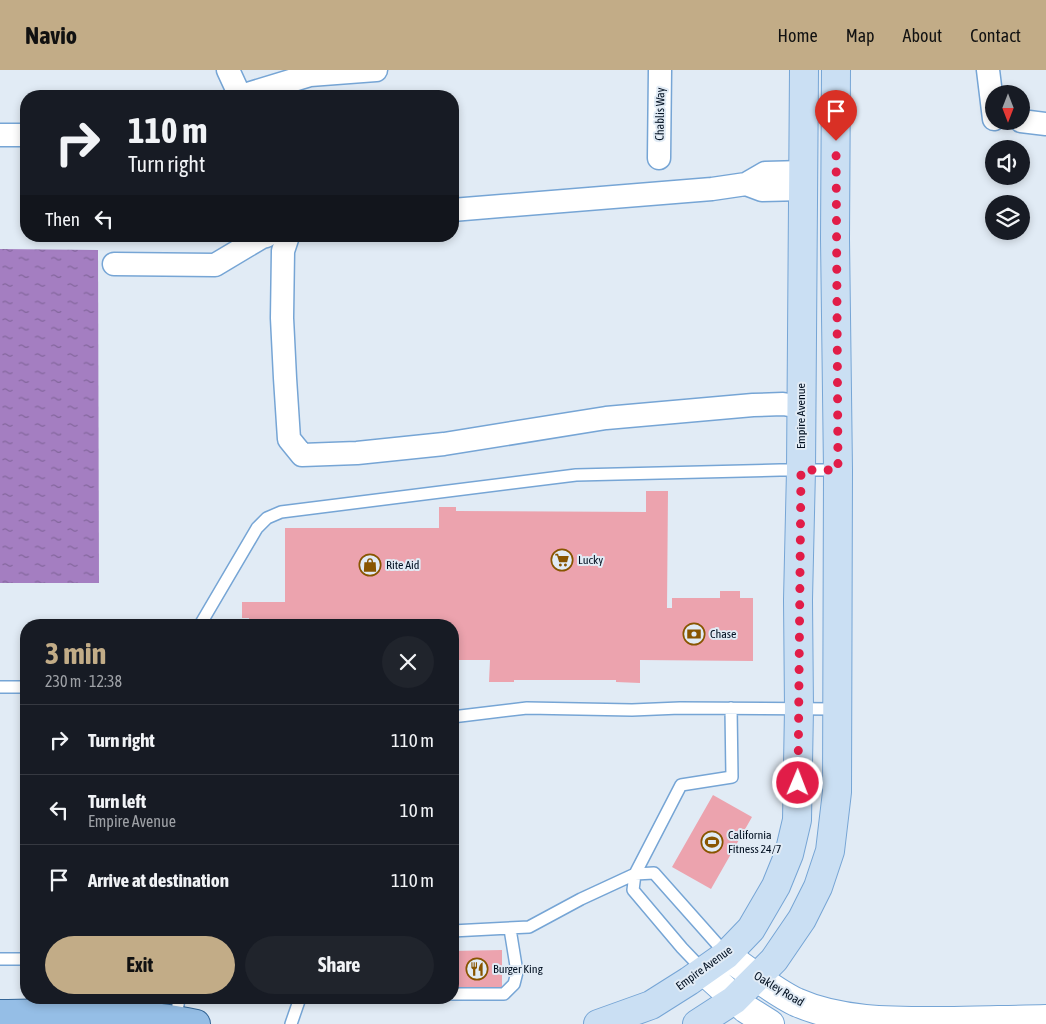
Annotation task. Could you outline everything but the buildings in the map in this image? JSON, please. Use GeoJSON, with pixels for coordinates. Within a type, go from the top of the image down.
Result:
{"type":"FeatureCollection","features":[{"type":"Feature","properties":{"kind":"main road","name":"Empire Avenue"},"geometry":{"type":"LineString","coordinates":[[598,1024],[651,1005],[726,955],[751,929],[776,886],[789,854],[797,820],[804,70]]}},
{"type":"Feature","properties":{"kind":"main road"},"geometry":{"type":"LineString","coordinates":[[697,1024],[734,1000],[774,960],[802,919],[818,887],[830,851],[837,792],[836,70]]}},
{"type":"Feature","properties":{"kind":"main road"},"geometry":{"type":"LineString","coordinates":[[804,181],[818,180],[823,186],[824,257],[836,300]]}},
{"type":"Feature","properties":{"kind":"main road"},"geometry":{"type":"LineString","coordinates":[[0,1014],[183,1014]]}},
{"type":"Feature","properties":{"kind":"street"},"geometry":{"type":"LineString","coordinates":[[228,70],[237,90]]}},
{"type":"Feature","properties":{"kind":"street"},"geometry":{"type":"LineString","coordinates":[[260,90],[310,75],[376,70]]}},
{"type":"Feature","properties":{"kind":"street","name":"Chablis Way"},"geometry":{"type":"LineString","coordinates":[[659,158],[660,70]]}},
{"type":"Feature","properties":{"kind":"street"},"geometry":{"type":"LineString","coordinates":[[988,70],[990,85]]}},
{"type":"Feature","properties":{"kind":"street"},"geometry":{"type":"LineString","coordinates":[[1030,122],[1046,124]]}},
{"type":"Feature","properties":{"kind":"street"},"geometry":{"type":"LineString","coordinates":[[0,135],[20,135]]}},
{"type":"Feature","properties":{"kind":"street"},"geometry":{"type":"LineString","coordinates":[[459,209],[712,189],[746,184],[765,173],[804,181]]}},
{"type":"Feature","properties":{"kind":"street"},"geometry":{"type":"LineString","coordinates":[[114,264],[215,266],[254,242]]}},
{"type":"Feature","properties":{"kind":"street"},"geometry":{"type":"LineString","coordinates":[[286,242],[283,251],[282,318],[284,378],[289,439],[302,455],[357,453],[444,444],[606,418],[753,405],[783,404],[802,407]]}},
{"type":"Feature","properties":{"kind":"street","name":"Oakley Road"},"geometry":{"type":"LineString","coordinates":[[726,955],[795,1002],[828,1014],[870,1019],[923,1021],[1046,1019]]}},
{"type":"Feature","properties":{"kind":"street"},"geometry":{"type":"LineString","coordinates":[[704,971],[746,1010],[770,1024]]}},
{"type":"Feature","properties":{"kind":"lane"},"geometry":{"type":"LineString","coordinates":[[204,619],[257,528],[267,518],[281,512],[576,475],[838,470]]}},
{"type":"Feature","properties":{"kind":"lane"},"geometry":{"type":"LineString","coordinates":[[0,687],[20,687]]}},
{"type":"Feature","properties":{"kind":"lane"},"geometry":{"type":"LineString","coordinates":[[459,717],[527,708],[632,710],[731,708],[837,709]]}},
{"type":"Feature","properties":{"kind":"lane"},"geometry":{"type":"LineString","coordinates":[[704,971],[633,890],[635,874],[681,785],[732,777],[731,708]]}},
{"type":"Feature","properties":{"kind":"lane"},"geometry":{"type":"LineString","coordinates":[[459,931],[529,927],[581,898],[635,874],[654,873],[726,955]]}},
{"type":"Feature","properties":{"kind":"lane"},"geometry":{"type":"LineString","coordinates":[[459,994],[504,994],[514,984],[517,972],[510,929]]}},
{"type":"Feature","properties":{"kind":"lane"},"geometry":{"type":"LineString","coordinates":[[0,959],[20,959]]}},
{"type":"Feature","properties":{"kind":"lane"},"geometry":{"type":"LineString","coordinates":[[291,1024],[298,1004]]}},
{"type":"Feature","properties":{"kind":"water"},"geometry":{"type":"Polygon","coordinates":[[[0,249],[98,250],[99,583],[0,583],[0,249]]]}},
{"type":"Feature","properties":{"kind":"place","name":"Lucky"},"geometry":{"type":"Point","coordinates":[562,560]}},
{"type":"Feature","properties":{"kind":"place","name":"Rite Aid"},"geometry":{"type":"Point","coordinates":[370,565]}},
{"type":"Feature","properties":{"kind":"place","name":"Chase"},"geometry":{"type":"Point","coordinates":[694,634]}},
{"type":"Feature","properties":{"kind":"place","name":"California Fitness 24/7"},"geometry":{"type":"Point","coordinates":[712,842]}},
{"type":"Feature","properties":{"kind":"place","name":"Burger King"},"geometry":{"type":"Point","coordinates":[477,969]}},
{"type":"Feature","properties":{"kind":"route"},"geometry":{"type":"LineString","coordinates":[[798,783],[798,600],[801,470],[838,470],[836,141]]}}]}
